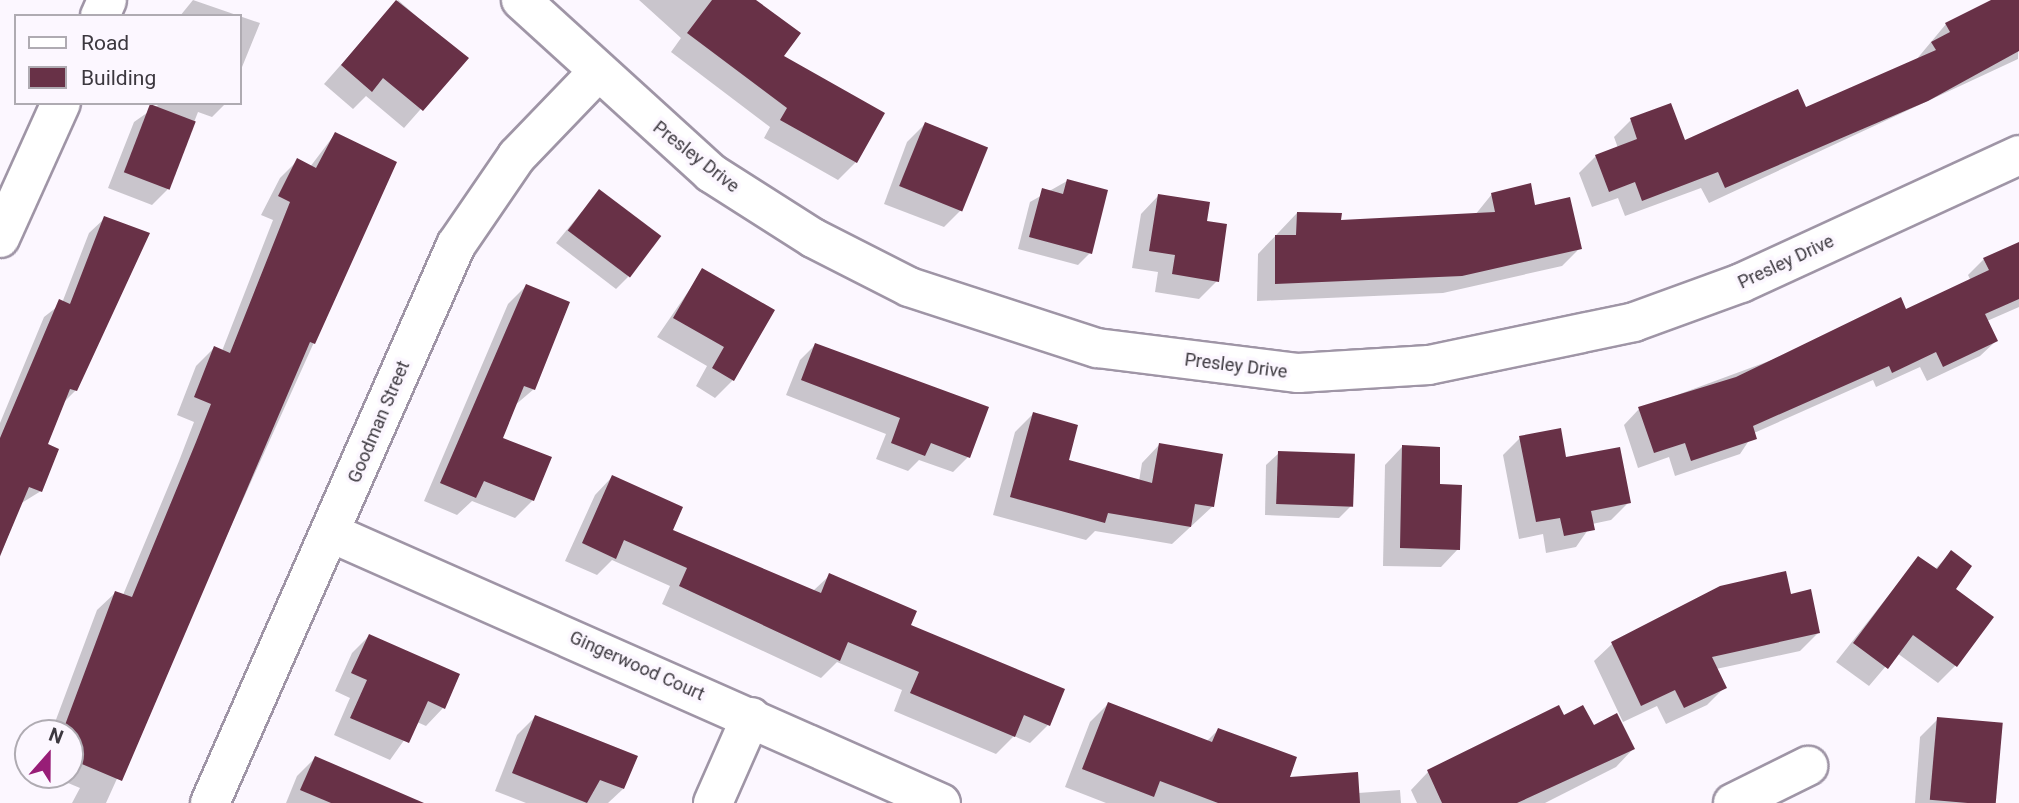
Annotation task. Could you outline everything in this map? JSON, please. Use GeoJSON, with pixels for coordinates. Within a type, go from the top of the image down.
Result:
{"type":"FeatureCollection","features":[{"type":"Feature","properties":{"kind":"street","name":"Presley Drive"},"geometry":{"type":"LineString","coordinates":[[521,0],[597,73],[711,173],[813,238],[909,287],[1097,348],[1298,373],[1429,365],[1634,322],[1741,283],[2019,155]]}},
{"type":"Feature","properties":{"kind":"street","name":"Goodman Street"},"geometry":{"type":"LineString","coordinates":[[210,803],[456,245],[517,156],[597,73]]}},
{"type":"Feature","properties":{"kind":"street"},"geometry":{"type":"LineString","coordinates":[[0,238],[60,105]]}},
{"type":"Feature","properties":{"kind":"street","name":"Gingerwood Court"},"geometry":{"type":"LineString","coordinates":[[331,533],[941,803]]}},
{"type":"Feature","properties":{"kind":"street"},"geometry":{"type":"LineString","coordinates":[[713,803],[751,718]]}},
{"type":"Feature","properties":{"kind":"street"},"geometry":{"type":"LineString","coordinates":[[1733,803],[1808,766]]}},
{"type":"Feature","properties":{"kind":"building"},"geometry":{"type":"Polygon","coordinates":[[[396,0],[469,58],[423,111],[383,78],[372,92],[341,65],[396,0]]]}},
{"type":"Feature","properties":{"kind":"building"},"geometry":{"type":"Polygon","coordinates":[[[712,0],[756,0],[801,33],[784,56],[885,113],[857,163],[780,120],[787,108],[687,33],[712,0]]]}},
{"type":"Feature","properties":{"kind":"building"},"geometry":{"type":"Polygon","coordinates":[[[1991,0],[2019,0],[2019,51],[1928,101],[1725,188],[1718,172],[1642,201],[1635,182],[1609,192],[1595,155],[1637,139],[1630,118],[1671,103],[1685,140],[1798,89],[1806,107],[1936,50],[1931,42],[1950,32],[1945,23],[1991,0]]]}},
{"type":"Feature","properties":{"kind":"building"},"geometry":{"type":"Polygon","coordinates":[[[150,105],[196,122],[170,190],[124,172],[150,105]]]}},
{"type":"Feature","properties":{"kind":"building"},"geometry":{"type":"Polygon","coordinates":[[[925,122],[988,147],[962,211],[899,186],[925,122]]]}},
{"type":"Feature","properties":{"kind":"building"},"geometry":{"type":"Polygon","coordinates":[[[335,132],[397,162],[315,344],[310,342],[122,781],[84,765],[84,719],[67,719],[115,591],[132,597],[196,442],[211,404],[194,397],[214,346],[230,353],[290,202],[278,196],[297,158],[316,168],[335,132]]]}},
{"type":"Feature","properties":{"kind":"building"},"geometry":{"type":"Polygon","coordinates":[[[1067,179],[1108,190],[1092,254],[1029,237],[1042,188],[1063,194],[1067,179]]]}},
{"type":"Feature","properties":{"kind":"building"},"geometry":{"type":"Polygon","coordinates":[[[1531,183],[1535,205],[1570,197],[1582,249],[1462,276],[1275,284],[1275,235],[1296,235],[1297,212],[1342,213],[1341,220],[1495,212],[1491,193],[1531,183]]]}},
{"type":"Feature","properties":{"kind":"building"},"geometry":{"type":"Polygon","coordinates":[[[599,189],[661,236],[630,277],[568,231],[599,189]]]}},
{"type":"Feature","properties":{"kind":"building"},"geometry":{"type":"Polygon","coordinates":[[[1158,194],[1210,202],[1207,221],[1227,224],[1219,282],[1172,274],[1175,255],[1149,251],[1158,194]]]}},
{"type":"Feature","properties":{"kind":"building"},"geometry":{"type":"Polygon","coordinates":[[[104,216],[150,233],[77,391],[70,389],[48,444],[59,449],[42,492],[29,487],[0,556],[0,438],[59,299],[70,304],[104,216]]]}},
{"type":"Feature","properties":{"kind":"building"},"geometry":{"type":"Polygon","coordinates":[[[2019,242],[2019,299],[1985,314],[1998,341],[1943,367],[1936,352],[1892,373],[1889,366],[1753,426],[1757,439],[1691,461],[1685,443],[1654,453],[1638,407],[1736,377],[1901,297],[1906,309],[1989,270],[1983,258],[2019,242]]]}},
{"type":"Feature","properties":{"kind":"building"},"geometry":{"type":"Polygon","coordinates":[[[702,268],[775,310],[734,381],[712,368],[724,347],[673,318],[702,268]]]}},
{"type":"Feature","properties":{"kind":"building"},"geometry":{"type":"Polygon","coordinates":[[[526,284],[570,302],[535,390],[524,386],[503,438],[552,457],[534,501],[484,481],[476,498],[440,483],[526,284]]]}},
{"type":"Feature","properties":{"kind":"building"},"geometry":{"type":"Polygon","coordinates":[[[815,343],[989,407],[970,458],[931,443],[925,456],[891,443],[900,418],[801,380],[815,343]]]}},
{"type":"Feature","properties":{"kind":"building"},"geometry":{"type":"Polygon","coordinates":[[[1033,412],[1078,425],[1069,460],[1152,483],[1159,443],[1223,454],[1214,507],[1195,504],[1191,527],[1108,513],[1105,523],[1010,497],[1033,412]]]}},
{"type":"Feature","properties":{"kind":"building"},"geometry":{"type":"Polygon","coordinates":[[[1561,428],[1566,457],[1620,447],[1631,503],[1591,511],[1595,530],[1564,536],[1560,518],[1536,522],[1519,436],[1561,428]]]}},
{"type":"Feature","properties":{"kind":"building"},"geometry":{"type":"Polygon","coordinates":[[[1402,445],[1440,447],[1440,484],[1462,485],[1460,550],[1400,548],[1402,445]]]}},
{"type":"Feature","properties":{"kind":"building"},"geometry":{"type":"Polygon","coordinates":[[[1278,451],[1355,454],[1353,507],[1276,504],[1278,451]]]}},
{"type":"Feature","properties":{"kind":"building"},"geometry":{"type":"Polygon","coordinates":[[[612,475],[683,507],[673,530],[821,593],[829,573],[917,611],[911,625],[1065,689],[1050,726],[1024,715],[1015,737],[910,693],[919,672],[848,642],[840,661],[679,586],[687,568],[624,540],[616,559],[582,543],[612,475]]]}},
{"type":"Feature","properties":{"kind":"building"},"geometry":{"type":"Polygon","coordinates":[[[1951,550],[1972,566],[1956,589],[1994,617],[1957,667],[1913,635],[1888,669],[1853,643],[1918,556],[1937,569],[1951,550]]]}},
{"type":"Feature","properties":{"kind":"building"},"geometry":{"type":"Polygon","coordinates":[[[1786,571],[1791,594],[1811,589],[1820,633],[1712,657],[1727,688],[1684,708],[1675,690],[1641,706],[1611,642],[1720,586],[1786,571]]]}},
{"type":"Feature","properties":{"kind":"building"},"geometry":{"type":"Polygon","coordinates":[[[369,634],[460,674],[445,709],[428,701],[409,743],[350,718],[367,680],[351,673],[369,634]]]}},
{"type":"Feature","properties":{"kind":"building"},"geometry":{"type":"Polygon","coordinates":[[[1108,702],[1212,742],[1218,728],[1297,757],[1290,777],[1358,772],[1360,803],[1218,803],[1160,781],[1154,797],[1082,769],[1108,702]]]}},
{"type":"Feature","properties":{"kind":"building"},"geometry":{"type":"Polygon","coordinates":[[[1559,705],[1564,715],[1583,705],[1594,725],[1617,713],[1635,749],[1517,803],[1442,803],[1427,770],[1559,705]]]}},
{"type":"Feature","properties":{"kind":"building"},"geometry":{"type":"Polygon","coordinates":[[[535,715],[638,756],[624,789],[600,780],[587,803],[512,773],[535,715]]]}},
{"type":"Feature","properties":{"kind":"building"},"geometry":{"type":"Polygon","coordinates":[[[1937,717],[2003,723],[1996,803],[1930,800],[1937,717]]]}},
{"type":"Feature","properties":{"kind":"building"},"geometry":{"type":"Polygon","coordinates":[[[315,756],[424,803],[331,803],[300,790],[315,756]]]}}]}
